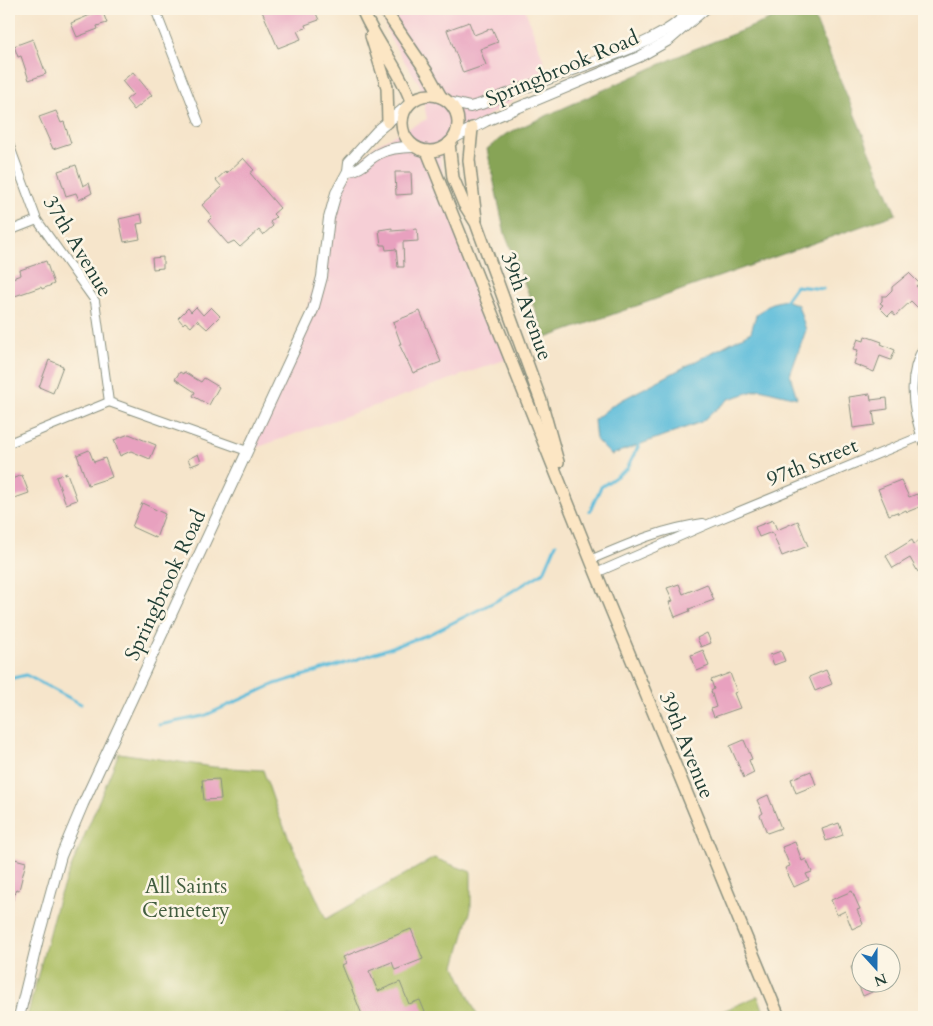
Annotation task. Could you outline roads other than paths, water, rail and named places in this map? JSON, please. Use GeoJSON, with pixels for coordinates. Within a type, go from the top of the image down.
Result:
{"type":"FeatureCollection","features":[{"type":"Feature","properties":{"kind":"main road"},"geometry":{"type":"LineString","coordinates":[[362,9],[387,87],[388,122]]}},
{"type":"Feature","properties":{"kind":"main road"},"geometry":{"type":"LineString","coordinates":[[384,9],[445,100],[455,110],[458,119],[458,129],[452,141],[439,150],[427,151],[413,146],[406,140],[402,132],[401,123],[403,114],[409,104],[422,96],[431,95],[445,100]]}},
{"type":"Feature","properties":{"kind":"main road"},"geometry":{"type":"LineString","coordinates":[[366,20],[404,83],[409,104]]}},
{"type":"Feature","properties":{"kind":"main road"},"geometry":{"type":"LineString","coordinates":[[472,128],[469,160],[476,223]]}},
{"type":"Feature","properties":{"kind":"main road","name":"39th Avenue"},"geometry":{"type":"LineString","coordinates":[[452,141],[453,178],[464,204],[476,223],[542,401],[559,466],[561,486]]}},
{"type":"Feature","properties":{"kind":"main road","name":"39th Avenue"},"geometry":{"type":"LineString","coordinates":[[427,151],[590,560],[779,1017]]}},
{"type":"Feature","properties":{"kind":"street"},"geometry":{"type":"LineString","coordinates":[[155,9],[199,122]]}},
{"type":"Feature","properties":{"kind":"street","name":"Springbrook Road"},"geometry":{"type":"LineString","coordinates":[[445,100],[470,107],[481,104],[608,57],[662,33],[692,9]]}},
{"type":"Feature","properties":{"kind":"street","name":"Springbrook Road"},"geometry":{"type":"LineString","coordinates":[[452,141],[472,128],[640,57],[670,40],[705,9]]}},
{"type":"Feature","properties":{"kind":"street","name":"Springbrook Road"},"geometry":{"type":"LineString","coordinates":[[19,1017],[60,856],[313,310],[322,276],[329,218],[336,193],[348,171],[349,162],[377,132],[409,104]]}},
{"type":"Feature","properties":{"kind":"street","name":"37th Avenue"},"geometry":{"type":"LineString","coordinates":[[9,144],[37,220],[95,301],[109,402]]}},
{"type":"Feature","properties":{"kind":"street"},"geometry":{"type":"LineString","coordinates":[[348,171],[358,170],[377,155],[394,148],[413,146]]}},
{"type":"Feature","properties":{"kind":"street"},"geometry":{"type":"LineString","coordinates":[[9,231],[37,220]]}},
{"type":"Feature","properties":{"kind":"street"},"geometry":{"type":"LineString","coordinates":[[923,438],[914,409],[911,386],[924,346]]}},
{"type":"Feature","properties":{"kind":"street"},"geometry":{"type":"LineString","coordinates":[[9,443],[109,402],[247,451]]}},
{"type":"Feature","properties":{"kind":"street","name":"97th Street"},"geometry":{"type":"LineString","coordinates":[[596,573],[713,522],[923,438]]}},
{"type":"Feature","properties":{"kind":"street","name":"97th Street"},"geometry":{"type":"LineString","coordinates":[[590,560],[655,533],[678,526],[713,522]]}},
{"type":"Feature","properties":{"kind":"water"},"geometry":{"type":"Polygon","coordinates":[[[785,300],[798,305],[806,330],[790,375],[797,398],[760,389],[729,399],[701,422],[611,455],[596,440],[594,420],[614,404],[751,332],[756,315],[772,303],[785,300]]]}},
{"type":"Feature","properties":{"kind":"waterway"},"geometry":{"type":"LineString","coordinates":[[783,304],[796,286],[823,289]]}},
{"type":"Feature","properties":{"kind":"waterway"},"geometry":{"type":"LineString","coordinates":[[590,511],[601,487],[627,469],[641,441]]}},
{"type":"Feature","properties":{"kind":"waterway"},"geometry":{"type":"LineString","coordinates":[[159,725],[204,716],[275,684],[352,661],[430,634],[496,601],[544,572],[556,544]]}},
{"type":"Feature","properties":{"kind":"waterway"},"geometry":{"type":"LineString","coordinates":[[9,679],[26,675],[81,704]]}},
{"type":"Feature","properties":{"kind":"park label","name":"All Saints Cemetery"},"geometry":{"type":"Point","coordinates":[186,898]}}]}
